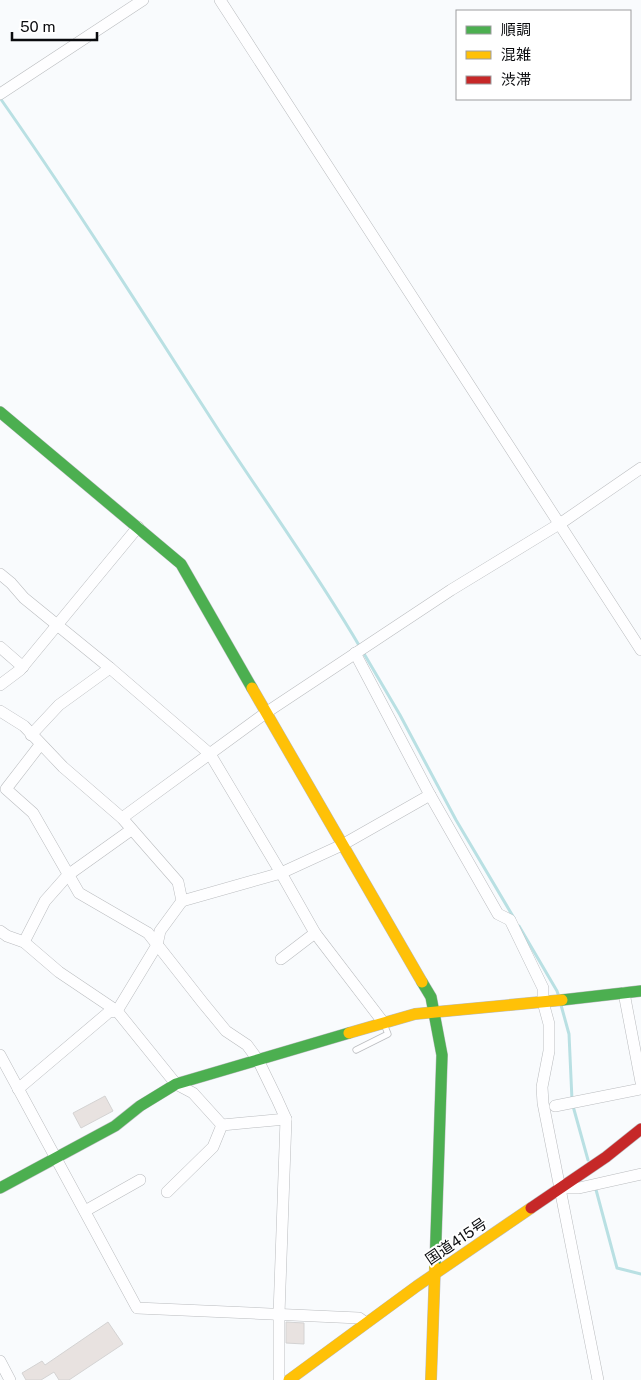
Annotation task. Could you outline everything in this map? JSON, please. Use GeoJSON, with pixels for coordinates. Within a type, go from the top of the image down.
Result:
{"type":"FeatureCollection","features":[{"type":"Feature","properties":{"kind":"main road"},"geometry":{"type":"LineString","coordinates":[[0,412],[181,564],[431,997],[442,1056],[431,1380]]}},
{"type":"Feature","properties":{"kind":"main road"},"geometry":{"type":"LineString","coordinates":[[0,1188],[115,1126],[140,1106],[176,1084],[415,1014],[641,991]]}},
{"type":"Feature","properties":{"kind":"main road","name":"国道415号"},"geometry":{"type":"LineString","coordinates":[[289,1380],[366,1323],[561,1188],[641,1129]]}},
{"type":"Feature","properties":{"kind":"street"},"geometry":{"type":"LineString","coordinates":[[0,94],[143,0]]}},
{"type":"Feature","properties":{"kind":"street"},"geometry":{"type":"LineString","coordinates":[[220,0],[641,650]]}},
{"type":"Feature","properties":{"kind":"street"},"geometry":{"type":"LineString","coordinates":[[122,818],[267,712],[452,590],[559,524],[641,468]]}},
{"type":"Feature","properties":{"kind":"street"},"geometry":{"type":"LineString","coordinates":[[0,684],[23,667],[138,527]]}},
{"type":"Feature","properties":{"kind":"street"},"geometry":{"type":"LineString","coordinates":[[0,574],[24,598],[110,668],[210,754],[315,933],[383,1022]]}},
{"type":"Feature","properties":{"kind":"street"},"geometry":{"type":"LineString","coordinates":[[0,647],[23,667]]}},
{"type":"Feature","properties":{"kind":"street"},"geometry":{"type":"LineString","coordinates":[[355,653],[430,795],[498,914],[510,920],[543,988],[543,1002],[549,1024],[549,1051],[542,1087],[544,1103],[598,1380]]}},
{"type":"Feature","properties":{"kind":"street"},"geometry":{"type":"LineString","coordinates":[[32,735],[59,705],[110,668]]}},
{"type":"Feature","properties":{"kind":"street"},"geometry":{"type":"LineString","coordinates":[[0,711],[24,726],[40,745],[63,767],[122,818],[178,882],[182,901]]}},
{"type":"Feature","properties":{"kind":"street"},"geometry":{"type":"LineString","coordinates":[[40,745],[6,789],[33,813],[79,893],[148,933],[226,1031],[247,1045],[258,1060],[286,1119],[279,1314],[279,1380]]}},
{"type":"Feature","properties":{"kind":"street"},"geometry":{"type":"LineString","coordinates":[[117,1011],[157,945],[160,931],[182,901],[281,873],[342,845],[430,795]]}},
{"type":"Feature","properties":{"kind":"street"},"geometry":{"type":"LineString","coordinates":[[24,942],[44,901],[68,875],[131,830]]}},
{"type":"Feature","properties":{"kind":"street"},"geometry":{"type":"LineString","coordinates":[[0,931],[7,936],[24,942],[59,972],[117,1011],[176,1084],[192,1093],[222,1125]]}},
{"type":"Feature","properties":{"kind":"street"},"geometry":{"type":"LineString","coordinates":[[281,960],[315,933]]}},
{"type":"Feature","properties":{"kind":"street"},"geometry":{"type":"LineString","coordinates":[[555,1106],[641,1081],[624,993]]}},
{"type":"Feature","properties":{"kind":"street"},"geometry":{"type":"LineString","coordinates":[[18,1089],[109,1012],[117,1011]]}},
{"type":"Feature","properties":{"kind":"street"},"geometry":{"type":"LineString","coordinates":[[0,1055],[137,1308],[359,1318],[366,1323]]}},
{"type":"Feature","properties":{"kind":"street"},"geometry":{"type":"LineString","coordinates":[[222,1125],[286,1119]]}},
{"type":"Feature","properties":{"kind":"street"},"geometry":{"type":"LineString","coordinates":[[166,1192],[213,1146],[222,1125]]}},
{"type":"Feature","properties":{"kind":"street"},"geometry":{"type":"LineString","coordinates":[[561,1188],[579,1188],[641,1174]]}},
{"type":"Feature","properties":{"kind":"street"},"geometry":{"type":"LineString","coordinates":[[85,1211],[140,1180]]}},
{"type":"Feature","properties":{"kind":"street"},"geometry":{"type":"LineString","coordinates":[[0,1361],[10,1380]]}},
{"type":"Feature","properties":{"kind":"lane"},"geometry":{"type":"LineString","coordinates":[[356,1050],[388,1034],[383,1022]]}},
{"type":"Feature","properties":{"kind":"building"},"geometry":{"type":"Polygon","coordinates":[[[105,1096],[113,1111],[81,1128],[73,1113],[105,1096]]]}},
{"type":"Feature","properties":{"kind":"building"},"geometry":{"type":"Polygon","coordinates":[[[108,1322],[123,1344],[69,1380],[59,1380],[54,1372],[41,1380],[26,1380],[22,1373],[42,1361],[45,1365],[108,1322]]]}},
{"type":"Feature","properties":{"kind":"building"},"geometry":{"type":"Polygon","coordinates":[[[286,1322],[304,1323],[304,1344],[286,1343],[286,1322]]]}},
{"type":"Feature","properties":{"kind":"waterway"},"geometry":{"type":"LineString","coordinates":[[0,98],[86,224],[223,437],[310,567],[360,647]]}},
{"type":"Feature","properties":{"kind":"waterway"},"geometry":{"type":"LineString","coordinates":[[363,652],[400,715],[456,820],[514,918]]}},
{"type":"Feature","properties":{"kind":"waterway"},"geometry":{"type":"LineString","coordinates":[[519,926],[559,997]]}},
{"type":"Feature","properties":{"kind":"waterway"},"geometry":{"type":"LineString","coordinates":[[561,1005],[569,1034],[572,1100]]}},
{"type":"Feature","properties":{"kind":"waterway"},"geometry":{"type":"LineString","coordinates":[[573,1106],[588,1160]]}},
{"type":"Feature","properties":{"kind":"waterway"},"geometry":{"type":"LineString","coordinates":[[595,1186],[617,1268],[641,1274]]}},
{"type":"Feature","properties":{"kind":"traffic: fast"},"geometry":{"type":"LineString","coordinates":[[0,412],[181,564],[252,688]]}},
{"type":"Feature","properties":{"kind":"traffic: fast"},"geometry":{"type":"LineString","coordinates":[[422,982],[431,997],[442,1055],[435,1267]]}},
{"type":"Feature","properties":{"kind":"traffic: fast"},"geometry":{"type":"LineString","coordinates":[[562,1000],[641,991]]}},
{"type":"Feature","properties":{"kind":"traffic: fast"},"geometry":{"type":"LineString","coordinates":[[0,1188],[115,1126],[140,1106],[176,1084],[349,1033]]}},
{"type":"Feature","properties":{"kind":"traffic: slow"},"geometry":{"type":"LineString","coordinates":[[252,688],[422,982]]}},
{"type":"Feature","properties":{"kind":"traffic: slow"},"geometry":{"type":"LineString","coordinates":[[349,1033],[415,1014],[562,1000]]}},
{"type":"Feature","properties":{"kind":"traffic: slow"},"geometry":{"type":"LineString","coordinates":[[289,1380],[417,1286],[531,1208]]}},
{"type":"Feature","properties":{"kind":"traffic: slow"},"geometry":{"type":"LineString","coordinates":[[431,1380],[435,1267]]}},
{"type":"Feature","properties":{"kind":"traffic: jam"},"geometry":{"type":"LineString","coordinates":[[531,1208],[606,1157],[641,1129]]}}]}
